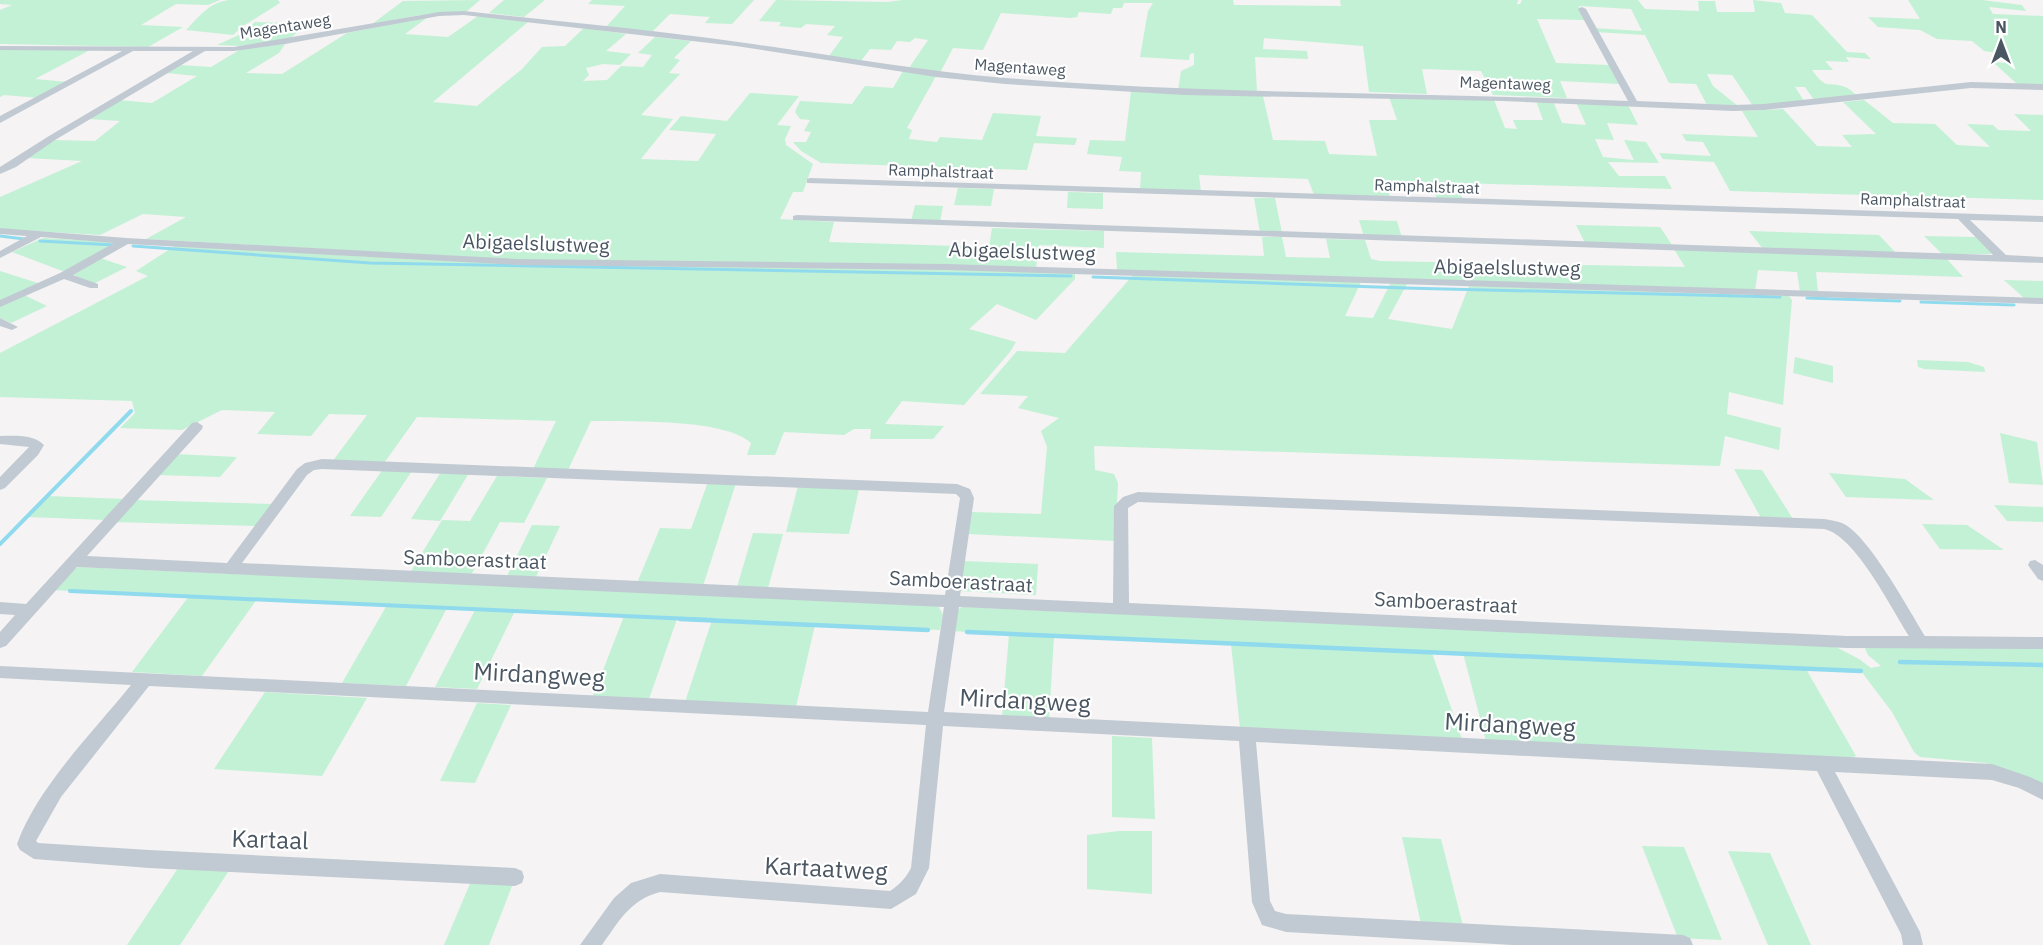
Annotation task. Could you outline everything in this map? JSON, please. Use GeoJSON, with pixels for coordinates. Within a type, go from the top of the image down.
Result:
{"type":"FeatureCollection","features":[{"type":"Feature","properties":{"kind":"street"},"geometry":{"type":"LineString","coordinates":[[1582,9],[1633,102]]}},
{"type":"Feature","properties":{"kind":"street","name":"Magentaweg"},"geometry":{"type":"LineString","coordinates":[[0,48],[203,49],[265,45],[428,15],[464,12],[736,44],[936,74],[1005,81],[1196,92],[1633,102],[1742,108],[1971,85],[2043,87]]}},
{"type":"Feature","properties":{"kind":"street"},"geometry":{"type":"LineString","coordinates":[[0,120],[131,49]]}},
{"type":"Feature","properties":{"kind":"street"},"geometry":{"type":"LineString","coordinates":[[0,171],[14,165],[52,138],[203,49]]}},
{"type":"Feature","properties":{"kind":"street","name":"Ramphalstraat"},"geometry":{"type":"LineString","coordinates":[[810,181],[2043,219]]}},
{"type":"Feature","properties":{"kind":"street"},"geometry":{"type":"LineString","coordinates":[[1961,216],[2002,258]]}},
{"type":"Feature","properties":{"kind":"street"},"geometry":{"type":"LineString","coordinates":[[797,218],[2043,260]]}},
{"type":"Feature","properties":{"kind":"street","name":"Abigaelslustweg"},"geometry":{"type":"LineString","coordinates":[[0,231],[126,241],[517,262],[924,266],[2043,301]]}},
{"type":"Feature","properties":{"kind":"street"},"geometry":{"type":"LineString","coordinates":[[0,255],[39,235]]}},
{"type":"Feature","properties":{"kind":"street"},"geometry":{"type":"LineString","coordinates":[[0,304],[126,241]]}},
{"type":"Feature","properties":{"kind":"street"},"geometry":{"type":"LineString","coordinates":[[64,274],[94,286]]}},
{"type":"Feature","properties":{"kind":"street"},"geometry":{"type":"LineString","coordinates":[[0,321],[12,327]]}},
{"type":"Feature","properties":{"kind":"street"},"geometry":{"type":"LineString","coordinates":[[0,642],[197,426]]}},
{"type":"Feature","properties":{"kind":"street"},"geometry":{"type":"LineString","coordinates":[[0,440],[27,441],[37,445],[33,452],[0,484]]}},
{"type":"Feature","properties":{"kind":"street","name":"Kartaatweg"},"geometry":{"type":"LineString","coordinates":[[231,568],[302,472],[310,466],[321,464],[957,489],[965,492],[967,498],[935,720],[920,868],[915,882],[904,893],[891,900],[660,883],[638,889],[621,904],[590,945]]}},
{"type":"Feature","properties":{"kind":"street"},"geometry":{"type":"LineString","coordinates":[[1120,609],[1121,506],[1128,500],[1138,497],[1824,524],[1839,526],[1859,544],[1920,641]]}},
{"type":"Feature","properties":{"kind":"street","name":"Samboerastraat"},"geometry":{"type":"LineString","coordinates":[[72,561],[1847,642],[2043,643]]}},
{"type":"Feature","properties":{"kind":"street"},"geometry":{"type":"LineString","coordinates":[[0,608],[29,610]]}},
{"type":"Feature","properties":{"kind":"street","name":"Mirdangweg"},"geometry":{"type":"LineString","coordinates":[[0,672],[1992,772],[2024,782],[2043,792]]}},
{"type":"Feature","properties":{"kind":"street","name":"Kartaal"},"geometry":{"type":"LineString","coordinates":[[146,678],[55,792],[31,830],[26,844],[34,851],[515,877]]}},
{"type":"Feature","properties":{"kind":"street"},"geometry":{"type":"LineString","coordinates":[[1247,734],[1261,902],[1269,918],[1286,923],[1683,945]]}},
{"type":"Feature","properties":{"kind":"street"},"geometry":{"type":"LineString","coordinates":[[1822,764],[1910,932],[1913,945]]}},
{"type":"Feature","properties":{"kind":"green space"},"geometry":{"type":"Polygon","coordinates":[[[0,0],[220,0],[208,5],[176,4],[141,25],[183,27],[148,47],[0,44],[0,10],[12,5],[0,4],[0,0]]]}},
{"type":"Feature","properties":{"kind":"green space"},"geometry":{"type":"Polygon","coordinates":[[[229,0],[278,0],[280,3],[243,26],[233,35],[186,30],[210,7],[229,0]]]}},
{"type":"Feature","properties":{"kind":"green space"},"geometry":{"type":"Polygon","coordinates":[[[480,0],[467,11],[420,15],[372,24],[403,1],[480,0]]]}},
{"type":"Feature","properties":{"kind":"green space"},"geometry":{"type":"Polygon","coordinates":[[[504,0],[545,0],[524,17],[489,13],[504,0]]]}},
{"type":"Feature","properties":{"kind":"green space"},"geometry":{"type":"Polygon","coordinates":[[[592,0],[754,0],[732,24],[705,23],[710,17],[670,14],[652,32],[606,27],[625,6],[588,4],[592,0]]]}},
{"type":"Feature","properties":{"kind":"green space"},"geometry":{"type":"Polygon","coordinates":[[[776,0],[887,2],[903,0],[1233,0],[1234,5],[1341,6],[1340,0],[1518,0],[1517,4],[1520,4],[1522,0],[1638,0],[1645,9],[1699,11],[1698,1],[1715,1],[1717,12],[1755,12],[1753,0],[1781,3],[1785,13],[1812,15],[1847,52],[1865,53],[1871,59],[1846,57],[1849,62],[1825,61],[1833,70],[1812,70],[1821,81],[1847,88],[1857,96],[1814,100],[1805,87],[1795,87],[1804,101],[1753,106],[1732,75],[1707,74],[1713,86],[1738,106],[1707,105],[1696,84],[1669,83],[1645,35],[1595,32],[1593,28],[1642,31],[1631,9],[1579,6],[1585,20],[1537,19],[1556,63],[1609,65],[1619,84],[1560,81],[1567,98],[1493,95],[1481,71],[1422,69],[1427,94],[1369,92],[1363,46],[1264,38],[1263,49],[1307,51],[1308,59],[1255,57],[1257,92],[1178,90],[1181,71],[1194,65],[1194,53],[1190,54],[1189,60],[1140,57],[1148,11],[1153,3],[1124,3],[1122,8],[1113,8],[1111,14],[1079,12],[1077,17],[1071,18],[1001,13],[983,50],[953,48],[940,73],[909,68],[928,40],[915,38],[910,42],[897,41],[891,50],[870,49],[861,61],[829,56],[843,37],[827,35],[835,26],[806,24],[801,28],[779,26],[781,22],[759,21],[776,0]]]}},
{"type":"Feature","properties":{"kind":"green space"},"geometry":{"type":"Polygon","coordinates":[[[1908,0],[1982,0],[2022,5],[2026,11],[1989,7],[1993,14],[2043,16],[2043,85],[2017,84],[1993,62],[2007,63],[1998,53],[1984,51],[1972,41],[1937,39],[1920,30],[1878,27],[1868,17],[1920,19],[1908,0]]]}},
{"type":"Feature","properties":{"kind":"green space"},"geometry":{"type":"Polygon","coordinates":[[[478,16],[528,22],[433,102],[477,106],[522,69],[542,47],[565,46],[584,28],[626,34],[606,51],[631,54],[620,65],[603,64],[586,68],[589,75],[583,81],[607,80],[621,66],[643,67],[652,55],[638,53],[655,37],[691,41],[674,58],[680,60],[669,73],[680,74],[641,115],[673,119],[641,159],[698,161],[716,134],[669,130],[681,116],[727,121],[750,93],[799,96],[777,125],[791,126],[785,139],[786,145],[813,164],[803,192],[793,192],[780,219],[834,222],[829,242],[989,247],[992,228],[1104,231],[1104,248],[1039,245],[1036,268],[518,260],[146,239],[186,217],[143,214],[100,235],[0,229],[0,197],[82,161],[27,158],[52,140],[95,141],[120,121],[88,119],[119,100],[152,103],[197,76],[166,73],[180,65],[211,67],[241,49],[285,44],[279,53],[246,73],[282,74],[347,33],[428,17],[405,34],[448,37],[478,16]]]}},
{"type":"Feature","properties":{"kind":"green space"},"geometry":{"type":"Polygon","coordinates":[[[255,22],[308,24],[289,39],[241,46],[217,45],[241,34],[255,22]]]}},
{"type":"Feature","properties":{"kind":"green space"},"geometry":{"type":"Polygon","coordinates":[[[0,50],[90,50],[35,79],[68,82],[39,98],[4,95],[0,97],[0,50]]]}},
{"type":"Feature","properties":{"kind":"green space"},"geometry":{"type":"Polygon","coordinates":[[[903,71],[936,76],[907,128],[912,130],[909,139],[937,142],[940,137],[982,140],[993,113],[1041,116],[1036,136],[1077,138],[1075,145],[1034,143],[1027,170],[821,163],[801,151],[793,142],[806,142],[811,132],[804,131],[810,120],[800,119],[795,112],[800,101],[852,104],[865,86],[893,88],[903,71]]]}},
{"type":"Feature","properties":{"kind":"green space"},"geometry":{"type":"Polygon","coordinates":[[[1131,91],[1263,96],[1273,140],[1325,141],[1329,154],[1377,156],[1369,120],[1397,120],[1389,97],[1494,100],[1505,128],[1517,129],[1513,120],[1543,120],[1536,101],[1553,101],[1562,123],[1586,125],[1576,102],[1627,103],[1638,125],[1607,123],[1614,140],[1595,139],[1603,157],[1634,160],[1624,140],[1646,142],[1659,163],[1608,162],[1619,176],[1665,176],[1672,189],[1457,183],[1463,200],[1437,199],[1431,182],[1386,181],[1390,197],[1314,195],[1308,179],[1199,175],[1201,192],[1140,190],[1141,172],[1119,171],[1122,157],[1087,154],[1090,140],[1125,141],[1131,91]]]}},
{"type":"Feature","properties":{"kind":"green space"},"geometry":{"type":"Polygon","coordinates":[[[1864,100],[1893,123],[1935,124],[1957,145],[1990,147],[1967,124],[1993,125],[1998,130],[2031,131],[2014,114],[2043,115],[2043,200],[1730,191],[1714,162],[1663,159],[1659,153],[1711,156],[1703,142],[1686,141],[1682,134],[1758,137],[1742,111],[1783,109],[1817,146],[1852,147],[1842,135],[1876,134],[1843,102],[1864,100]]]}},
{"type":"Feature","properties":{"kind":"green space"},"geometry":{"type":"Polygon","coordinates":[[[958,188],[994,189],[991,206],[954,205],[958,188]]]}},
{"type":"Feature","properties":{"kind":"green space"},"geometry":{"type":"Polygon","coordinates":[[[1068,192],[1103,193],[1103,209],[1067,208],[1068,192]]]}},
{"type":"Feature","properties":{"kind":"green space"},"geometry":{"type":"Polygon","coordinates":[[[1254,198],[1275,198],[1282,233],[1260,233],[1254,198]]]}},
{"type":"Feature","properties":{"kind":"green space"},"geometry":{"type":"Polygon","coordinates":[[[915,205],[943,206],[940,222],[911,221],[915,205]]]}},
{"type":"Feature","properties":{"kind":"green space"},"geometry":{"type":"Polygon","coordinates":[[[1359,220],[1397,221],[1402,238],[1364,237],[1359,220]]]}},
{"type":"Feature","properties":{"kind":"green space"},"geometry":{"type":"Polygon","coordinates":[[[1576,225],[1660,227],[1672,245],[1585,243],[1576,225]]]}},
{"type":"Feature","properties":{"kind":"green space"},"geometry":{"type":"Polygon","coordinates":[[[1749,231],[1879,235],[1896,253],[1763,249],[1749,231]]]}},
{"type":"Feature","properties":{"kind":"green space"},"geometry":{"type":"Polygon","coordinates":[[[1924,236],[1976,237],[1991,251],[1991,254],[1942,254],[1924,236]]]}},
{"type":"Feature","properties":{"kind":"green space"},"geometry":{"type":"Polygon","coordinates":[[[1262,237],[1282,237],[1286,257],[1330,258],[1326,239],[1365,240],[1371,259],[1380,261],[1685,267],[1674,249],[1946,258],[1963,277],[1816,272],[1818,292],[1800,292],[1797,272],[1758,270],[1755,291],[1117,270],[1116,252],[1264,256],[1262,237]]]}},
{"type":"Feature","properties":{"kind":"green space"},"geometry":{"type":"Polygon","coordinates":[[[43,238],[119,242],[65,272],[12,252],[43,238]]]}},
{"type":"Feature","properties":{"kind":"green space"},"geometry":{"type":"Polygon","coordinates":[[[176,245],[372,257],[810,265],[1075,273],[1075,279],[1036,320],[997,304],[969,329],[1016,342],[964,405],[902,401],[885,424],[944,426],[933,439],[870,439],[871,429],[854,429],[844,435],[784,432],[775,455],[747,455],[751,443],[738,435],[720,429],[675,423],[591,421],[568,470],[533,469],[556,421],[417,417],[384,463],[332,462],[367,415],[329,414],[311,436],[257,434],[275,412],[222,410],[182,430],[120,428],[135,413],[132,401],[0,397],[0,353],[148,276],[136,271],[176,245]]]}},
{"type":"Feature","properties":{"kind":"green space"},"geometry":{"type":"Polygon","coordinates":[[[100,258],[127,267],[93,284],[70,273],[100,258]]]}},
{"type":"Feature","properties":{"kind":"green space"},"geometry":{"type":"Polygon","coordinates":[[[0,271],[41,284],[0,303],[0,271]]]}},
{"type":"Feature","properties":{"kind":"green space"},"geometry":{"type":"Polygon","coordinates":[[[1133,275],[1361,282],[1345,316],[1373,318],[1390,284],[1407,284],[1388,319],[1452,329],[1469,286],[1789,296],[1792,300],[1783,405],[1729,392],[1727,414],[1781,428],[1779,450],[1725,436],[1720,466],[1094,446],[1095,470],[1114,474],[1118,483],[1115,541],[968,534],[971,512],[1041,514],[1047,447],[1041,431],[1059,418],[1018,408],[1028,396],[980,394],[1017,351],[1065,353],[1133,275]]]}},
{"type":"Feature","properties":{"kind":"green space"},"geometry":{"type":"Polygon","coordinates":[[[2004,280],[2043,281],[2043,299],[2024,298],[2004,280]]]}},
{"type":"Feature","properties":{"kind":"green space"},"geometry":{"type":"Polygon","coordinates":[[[24,295],[47,306],[11,323],[0,318],[0,306],[24,295]]]}},
{"type":"Feature","properties":{"kind":"green space"},"geometry":{"type":"Polygon","coordinates":[[[1795,357],[1833,366],[1833,383],[1793,373],[1795,357]]]}},
{"type":"Feature","properties":{"kind":"green space"},"geometry":{"type":"Polygon","coordinates":[[[1917,360],[1968,362],[1984,367],[1985,372],[1924,369],[1918,367],[1917,360]]]}},
{"type":"Feature","properties":{"kind":"green space"},"geometry":{"type":"Polygon","coordinates":[[[2000,433],[2037,442],[2043,485],[2009,483],[2000,433]]]}},
{"type":"Feature","properties":{"kind":"green space"},"geometry":{"type":"Polygon","coordinates":[[[175,454],[237,457],[220,477],[156,475],[175,454]]]}},
{"type":"Feature","properties":{"kind":"green space"},"geometry":{"type":"Polygon","coordinates":[[[383,469],[412,471],[381,517],[350,516],[383,469]]]}},
{"type":"Feature","properties":{"kind":"green space"},"geometry":{"type":"Polygon","coordinates":[[[1734,469],[1762,470],[1793,519],[1761,518],[1734,469]]]}},
{"type":"Feature","properties":{"kind":"green space"},"geometry":{"type":"Polygon","coordinates":[[[441,472],[469,473],[440,521],[411,519],[441,472]]]}},
{"type":"Feature","properties":{"kind":"green space"},"geometry":{"type":"Polygon","coordinates":[[[1829,473],[1905,479],[1934,500],[1846,497],[1829,473]]]}},
{"type":"Feature","properties":{"kind":"green space"},"geometry":{"type":"Polygon","coordinates":[[[497,476],[547,478],[524,523],[500,522],[471,575],[410,573],[442,520],[470,521],[497,476]]]}},
{"type":"Feature","properties":{"kind":"green space"},"geometry":{"type":"Polygon","coordinates":[[[708,482],[736,483],[703,586],[637,583],[660,528],[691,529],[708,482]]]}},
{"type":"Feature","properties":{"kind":"green space"},"geometry":{"type":"Polygon","coordinates":[[[798,486],[859,489],[849,534],[786,532],[798,486]]]}},
{"type":"Feature","properties":{"kind":"green space"},"geometry":{"type":"Polygon","coordinates":[[[47,496],[126,499],[106,520],[27,517],[47,496]]]}},
{"type":"Feature","properties":{"kind":"green space"},"geometry":{"type":"Polygon","coordinates":[[[133,500],[273,504],[257,526],[113,522],[133,500]]]}},
{"type":"Feature","properties":{"kind":"green space"},"geometry":{"type":"Polygon","coordinates":[[[1994,505],[2043,507],[2043,522],[2007,521],[1994,505]]]}},
{"type":"Feature","properties":{"kind":"green space"},"geometry":{"type":"Polygon","coordinates":[[[1922,524],[1967,525],[2004,550],[1940,549],[1922,524]]]}},
{"type":"Feature","properties":{"kind":"green space"},"geometry":{"type":"Polygon","coordinates":[[[532,525],[560,526],[535,579],[506,578],[532,525]]]}},
{"type":"Feature","properties":{"kind":"green space"},"geometry":{"type":"Polygon","coordinates":[[[753,533],[783,534],[768,588],[737,587],[753,533]]]}},
{"type":"Feature","properties":{"kind":"green space"},"geometry":{"type":"Polygon","coordinates":[[[963,561],[1038,564],[1036,595],[959,591],[963,561]]]}},
{"type":"Feature","properties":{"kind":"green space"},"geometry":{"type":"Polygon","coordinates":[[[79,567],[931,605],[939,607],[943,615],[940,630],[815,625],[796,707],[685,702],[712,620],[677,619],[649,699],[593,696],[624,616],[515,611],[477,689],[435,687],[475,610],[447,608],[406,686],[342,683],[387,605],[257,599],[202,676],[132,672],[189,596],[50,590],[70,571],[79,567]]]}},
{"type":"Feature","properties":{"kind":"green space"},"geometry":{"type":"Polygon","coordinates":[[[962,607],[1834,646],[1871,668],[1881,666],[1868,655],[1865,649],[1870,645],[2043,647],[2043,786],[1986,763],[1920,757],[1914,752],[1892,712],[1861,671],[1806,669],[1856,756],[1842,760],[1486,741],[1463,653],[1432,653],[1462,739],[1240,728],[1231,644],[1054,636],[1049,720],[1002,718],[1009,634],[951,631],[957,610],[962,607]]]}},
{"type":"Feature","properties":{"kind":"green space"},"geometry":{"type":"Polygon","coordinates":[[[265,692],[367,698],[322,776],[214,769],[265,692]]]}},
{"type":"Feature","properties":{"kind":"green space"},"geometry":{"type":"Polygon","coordinates":[[[477,703],[511,705],[475,783],[440,781],[477,703]]]}},
{"type":"Feature","properties":{"kind":"green space"},"geometry":{"type":"Polygon","coordinates":[[[1112,736],[1152,738],[1155,819],[1112,817],[1112,736]]]}},
{"type":"Feature","properties":{"kind":"green space"},"geometry":{"type":"Polygon","coordinates":[[[1119,831],[1152,831],[1152,894],[1087,889],[1087,835],[1119,831]]]}},
{"type":"Feature","properties":{"kind":"green space"},"geometry":{"type":"Polygon","coordinates":[[[1402,837],[1441,839],[1463,926],[1421,924],[1402,837]]]}},
{"type":"Feature","properties":{"kind":"green space"},"geometry":{"type":"Polygon","coordinates":[[[1642,846],[1684,847],[1722,940],[1678,938],[1642,846]]]}},
{"type":"Feature","properties":{"kind":"green space"},"geometry":{"type":"Polygon","coordinates":[[[1728,851],[1770,853],[1811,945],[1768,945],[1728,851]]]}},
{"type":"Feature","properties":{"kind":"green space"},"geometry":{"type":"Polygon","coordinates":[[[182,862],[232,866],[180,945],[127,945],[182,862]]]}},
{"type":"Feature","properties":{"kind":"green space"},"geometry":{"type":"Polygon","coordinates":[[[472,879],[514,881],[489,945],[444,945],[472,879]]]}},
{"type":"Feature","properties":{"kind":"waterway"},"geometry":{"type":"LineString","coordinates":[[0,236],[24,239]]}},
{"type":"Feature","properties":{"kind":"waterway"},"geometry":{"type":"LineString","coordinates":[[40,241],[114,245]]}},
{"type":"Feature","properties":{"kind":"waterway"},"geometry":{"type":"LineString","coordinates":[[133,246],[370,263],[1071,276]]}},
{"type":"Feature","properties":{"kind":"waterway"},"geometry":{"type":"LineString","coordinates":[[1093,277],[1405,288],[1780,297]]}},
{"type":"Feature","properties":{"kind":"waterway"},"geometry":{"type":"LineString","coordinates":[[1807,298],[1900,301]]}},
{"type":"Feature","properties":{"kind":"waterway"},"geometry":{"type":"LineString","coordinates":[[1921,302],[2014,305]]}},
{"type":"Feature","properties":{"kind":"waterway"},"geometry":{"type":"LineString","coordinates":[[0,544],[131,411]]}},
{"type":"Feature","properties":{"kind":"waterway"},"geometry":{"type":"LineString","coordinates":[[70,591],[713,620]]}},
{"type":"Feature","properties":{"kind":"waterway"},"geometry":{"type":"LineString","coordinates":[[680,619],[928,630]]}},
{"type":"Feature","properties":{"kind":"waterway"},"geometry":{"type":"LineString","coordinates":[[967,632],[1861,671]]}},
{"type":"Feature","properties":{"kind":"waterway"},"geometry":{"type":"LineString","coordinates":[[1900,662],[2043,665]]}}]}
